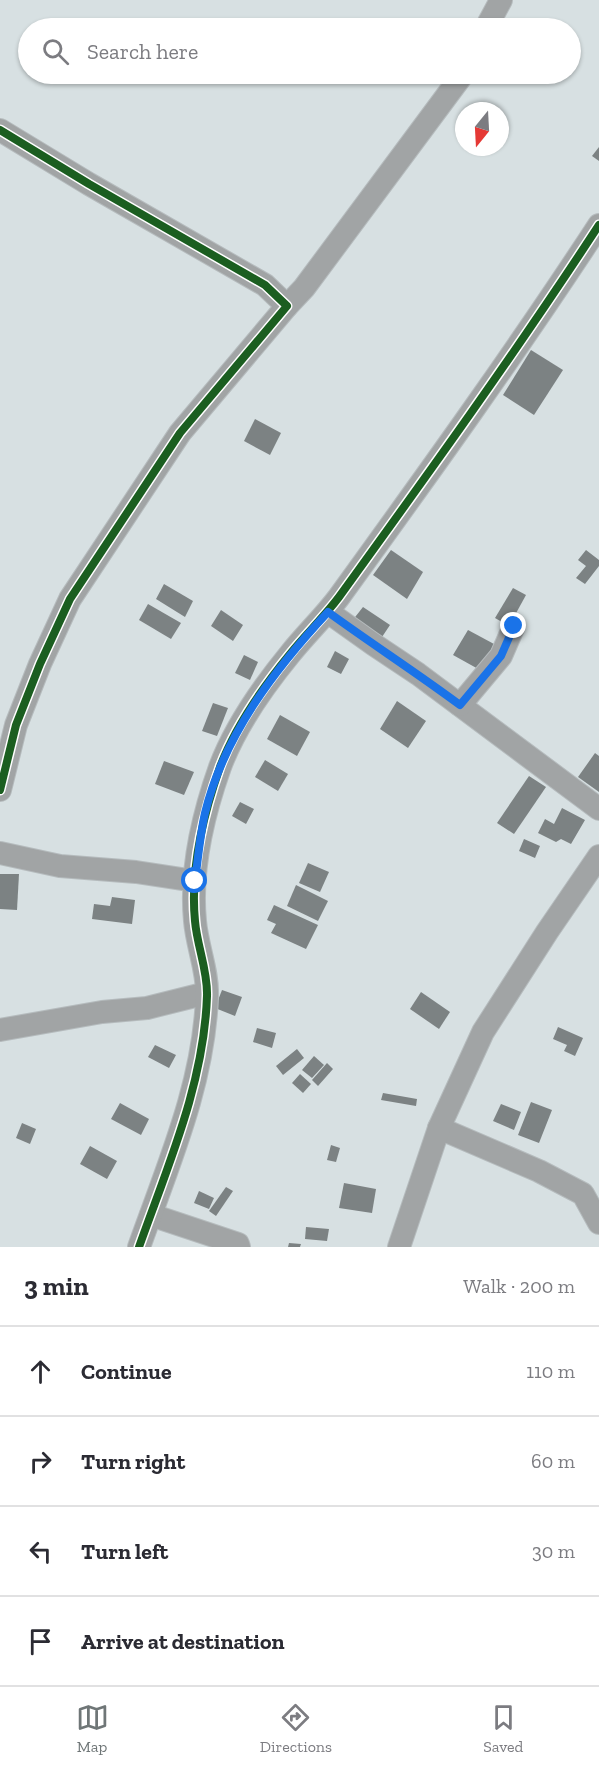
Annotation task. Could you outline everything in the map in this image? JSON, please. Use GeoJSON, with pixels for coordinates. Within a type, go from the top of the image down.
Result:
{"type":"FeatureCollection","features":[{"type":"Feature","properties":{"kind":"street"},"geometry":{"type":"LineString","coordinates":[[491,18],[501,0]]}},
{"type":"Feature","properties":{"kind":"street"},"geometry":{"type":"LineString","coordinates":[[0,790],[8,718],[40,664],[70,599],[180,433],[304,288],[456,84]]}},
{"type":"Feature","properties":{"kind":"street"},"geometry":{"type":"LineString","coordinates":[[0,130],[89,184],[266,285],[287,306]]}},
{"type":"Feature","properties":{"kind":"street"},"geometry":{"type":"LineString","coordinates":[[139,1247],[172,1160],[200,1067],[207,993],[195,920],[195,881],[205,813],[222,763],[247,714],[290,653],[328,612],[464,425],[599,225]]}},
{"type":"Feature","properties":{"kind":"street"},"geometry":{"type":"LineString","coordinates":[[328,612],[418,674],[599,809]]}},
{"type":"Feature","properties":{"kind":"street"},"geometry":{"type":"LineString","coordinates":[[460,705],[501,656],[514,626]]}},
{"type":"Feature","properties":{"kind":"street"},"geometry":{"type":"LineString","coordinates":[[0,853],[60,866],[136,872],[195,881]]}},
{"type":"Feature","properties":{"kind":"street"},"geometry":{"type":"LineString","coordinates":[[399,1247],[439,1128],[483,1032],[599,856]]}},
{"type":"Feature","properties":{"kind":"street"},"geometry":{"type":"LineString","coordinates":[[0,1030],[102,1012],[147,1008],[207,993]]}},
{"type":"Feature","properties":{"kind":"street"},"geometry":{"type":"LineString","coordinates":[[439,1128],[539,1171],[583,1194],[599,1223]]}},
{"type":"Feature","properties":{"kind":"street"},"geometry":{"type":"LineString","coordinates":[[152,1215],[238,1244],[239,1247]]}},
{"type":"Feature","properties":{"kind":"building"},"geometry":{"type":"Polygon","coordinates":[[[599,147],[599,161],[592,156],[599,147]]]}},
{"type":"Feature","properties":{"kind":"building"},"geometry":{"type":"Polygon","coordinates":[[[531,350],[563,370],[534,415],[503,395],[531,350]]]}},
{"type":"Feature","properties":{"kind":"building"},"geometry":{"type":"Polygon","coordinates":[[[255,419],[281,433],[270,455],[244,441],[255,419]]]}},
{"type":"Feature","properties":{"kind":"building"},"geometry":{"type":"Polygon","coordinates":[[[391,550],[423,572],[407,599],[373,575],[391,550]]]}},
{"type":"Feature","properties":{"kind":"building"},"geometry":{"type":"Polygon","coordinates":[[[586,550],[599,560],[599,566],[585,584],[576,578],[586,566],[578,560],[586,550]]]}},
{"type":"Feature","properties":{"kind":"building"},"geometry":{"type":"Polygon","coordinates":[[[164,584],[193,601],[185,617],[156,599],[164,584]]]}},
{"type":"Feature","properties":{"kind":"building"},"geometry":{"type":"Polygon","coordinates":[[[513,588],[526,595],[509,626],[495,618],[513,588]]]}},
{"type":"Feature","properties":{"kind":"building"},"geometry":{"type":"Polygon","coordinates":[[[148,604],[181,623],[171,639],[139,620],[148,604]]]}},
{"type":"Feature","properties":{"kind":"building"},"geometry":{"type":"Polygon","coordinates":[[[363,607],[390,625],[380,640],[352,621],[363,607]]]}},
{"type":"Feature","properties":{"kind":"building"},"geometry":{"type":"Polygon","coordinates":[[[221,610],[243,625],[233,641],[211,626],[221,610]]]}},
{"type":"Feature","properties":{"kind":"building"},"geometry":{"type":"Polygon","coordinates":[[[468,630],[494,644],[480,670],[453,655],[468,630]]]}},
{"type":"Feature","properties":{"kind":"building"},"geometry":{"type":"Polygon","coordinates":[[[335,651],[349,659],[341,674],[327,667],[335,651]]]}},
{"type":"Feature","properties":{"kind":"building"},"geometry":{"type":"Polygon","coordinates":[[[244,655],[258,662],[250,680],[235,673],[244,655]]]}},
{"type":"Feature","properties":{"kind":"building"},"geometry":{"type":"Polygon","coordinates":[[[397,701],[426,721],[408,748],[380,729],[397,701]]]}},
{"type":"Feature","properties":{"kind":"building"},"geometry":{"type":"Polygon","coordinates":[[[213,703],[228,708],[217,736],[202,731],[213,703]]]}},
{"type":"Feature","properties":{"kind":"building"},"geometry":{"type":"Polygon","coordinates":[[[280,715],[310,732],[297,756],[267,739],[280,715]]]}},
{"type":"Feature","properties":{"kind":"building"},"geometry":{"type":"Polygon","coordinates":[[[595,753],[599,756],[599,792],[578,777],[595,753]]]}},
{"type":"Feature","properties":{"kind":"building"},"geometry":{"type":"Polygon","coordinates":[[[265,760],[288,774],[278,791],[255,777],[265,760]]]}},
{"type":"Feature","properties":{"kind":"building"},"geometry":{"type":"Polygon","coordinates":[[[164,761],[194,772],[184,795],[155,784],[164,761]]]}},
{"type":"Feature","properties":{"kind":"building"},"geometry":{"type":"Polygon","coordinates":[[[529,776],[546,787],[514,834],[497,823],[529,776]]]}},
{"type":"Feature","properties":{"kind":"building"},"geometry":{"type":"Polygon","coordinates":[[[240,802],[254,809],[246,824],[232,816],[240,802]]]}},
{"type":"Feature","properties":{"kind":"building"},"geometry":{"type":"Polygon","coordinates":[[[562,808],[585,820],[571,844],[561,839],[556,842],[538,833],[545,819],[554,824],[562,808]]]}},
{"type":"Feature","properties":{"kind":"building"},"geometry":{"type":"Polygon","coordinates":[[[524,839],[540,846],[535,858],[519,851],[524,839]]]}},
{"type":"Feature","properties":{"kind":"building"},"geometry":{"type":"Polygon","coordinates":[[[308,863],[329,872],[320,892],[299,883],[308,863]]]}},
{"type":"Feature","properties":{"kind":"building"},"geometry":{"type":"Polygon","coordinates":[[[0,874],[19,874],[17,910],[0,909],[0,874]]]}},
{"type":"Feature","properties":{"kind":"building"},"geometry":{"type":"Polygon","coordinates":[[[296,885],[328,901],[318,921],[287,906],[296,885]]]}},
{"type":"Feature","properties":{"kind":"building"},"geometry":{"type":"Polygon","coordinates":[[[112,897],[135,900],[132,924],[92,919],[94,904],[110,906],[112,897]]]}},
{"type":"Feature","properties":{"kind":"building"},"geometry":{"type":"Polygon","coordinates":[[[274,905],[318,925],[306,949],[271,933],[276,924],[267,920],[274,905]]]}},
{"type":"Feature","properties":{"kind":"building"},"geometry":{"type":"Polygon","coordinates":[[[222,990],[242,997],[235,1016],[215,1008],[222,990]]]}},
{"type":"Feature","properties":{"kind":"building"},"geometry":{"type":"Polygon","coordinates":[[[421,992],[450,1012],[439,1029],[410,1009],[421,992]]]}},
{"type":"Feature","properties":{"kind":"building"},"geometry":{"type":"Polygon","coordinates":[[[558,1027],[583,1038],[575,1056],[564,1051],[567,1045],[553,1039],[558,1027]]]}},
{"type":"Feature","properties":{"kind":"building"},"geometry":{"type":"Polygon","coordinates":[[[257,1028],[276,1033],[272,1048],[253,1042],[257,1028]]]}},
{"type":"Feature","properties":{"kind":"building"},"geometry":{"type":"Polygon","coordinates":[[[155,1045],[176,1055],[169,1068],[148,1057],[155,1045]]]}},
{"type":"Feature","properties":{"kind":"building"},"geometry":{"type":"Polygon","coordinates":[[[297,1049],[304,1058],[283,1075],[276,1066],[297,1049]]]}},
{"type":"Feature","properties":{"kind":"building"},"geometry":{"type":"Polygon","coordinates":[[[314,1056],[324,1065],[312,1078],[302,1070],[314,1056]]]}},
{"type":"Feature","properties":{"kind":"building"},"geometry":{"type":"Polygon","coordinates":[[[327,1063],[333,1069],[318,1086],[312,1080],[327,1063]]]}},
{"type":"Feature","properties":{"kind":"building"},"geometry":{"type":"Polygon","coordinates":[[[300,1074],[311,1084],[303,1093],[292,1083],[300,1074]]]}},
{"type":"Feature","properties":{"kind":"building"},"geometry":{"type":"Polygon","coordinates":[[[383,1093],[417,1099],[416,1106],[381,1100],[383,1093]]]}},
{"type":"Feature","properties":{"kind":"building"},"geometry":{"type":"Polygon","coordinates":[[[531,1102],[552,1110],[539,1143],[518,1135],[531,1102]]]}},
{"type":"Feature","properties":{"kind":"building"},"geometry":{"type":"Polygon","coordinates":[[[120,1103],[149,1119],[141,1135],[111,1119],[120,1103]]]}},
{"type":"Feature","properties":{"kind":"building"},"geometry":{"type":"Polygon","coordinates":[[[501,1104],[521,1112],[514,1130],[493,1121],[501,1104]]]}},
{"type":"Feature","properties":{"kind":"building"},"geometry":{"type":"Polygon","coordinates":[[[22,1123],[36,1129],[30,1144],[16,1138],[22,1123]]]}},
{"type":"Feature","properties":{"kind":"building"},"geometry":{"type":"Polygon","coordinates":[[[331,1145],[340,1148],[336,1162],[327,1160],[331,1145]]]}},
{"type":"Feature","properties":{"kind":"building"},"geometry":{"type":"Polygon","coordinates":[[[90,1146],[117,1161],[107,1179],[80,1164],[90,1146]]]}},
{"type":"Feature","properties":{"kind":"building"},"geometry":{"type":"Polygon","coordinates":[[[344,1183],[376,1189],[372,1213],[339,1208],[344,1183]]]}},
{"type":"Feature","properties":{"kind":"building"},"geometry":{"type":"Polygon","coordinates":[[[226,1187],[233,1191],[216,1216],[209,1211],[226,1187]]]}},
{"type":"Feature","properties":{"kind":"building"},"geometry":{"type":"Polygon","coordinates":[[[199,1191],[214,1198],[209,1209],[194,1203],[199,1191]]]}},
{"type":"Feature","properties":{"kind":"building"},"geometry":{"type":"Polygon","coordinates":[[[306,1227],[329,1229],[327,1241],[305,1239],[306,1227]]]}},
{"type":"Feature","properties":{"kind":"building"},"geometry":{"type":"Polygon","coordinates":[[[289,1243],[301,1244],[300,1247],[288,1247],[289,1243]]]}},
{"type":"Feature","properties":{"kind":"cycle path"},"geometry":{"type":"LineString","coordinates":[[0,130],[265,285],[287,306],[180,433],[70,599],[40,664],[16,725],[0,790]]}},
{"type":"Feature","properties":{"kind":"cycle path"},"geometry":{"type":"LineString","coordinates":[[139,1247],[183,1124],[199,1061],[207,987],[195,921],[194,882],[203,823],[226,752],[260,694],[290,654],[339,597],[504,366],[599,225]]}},
{"type":"Feature","properties":{"kind":"route"},"geometry":{"type":"LineString","coordinates":[[195,881],[205,813],[222,763],[247,714],[290,653],[328,612],[460,705],[501,656],[514,626]]}}]}
